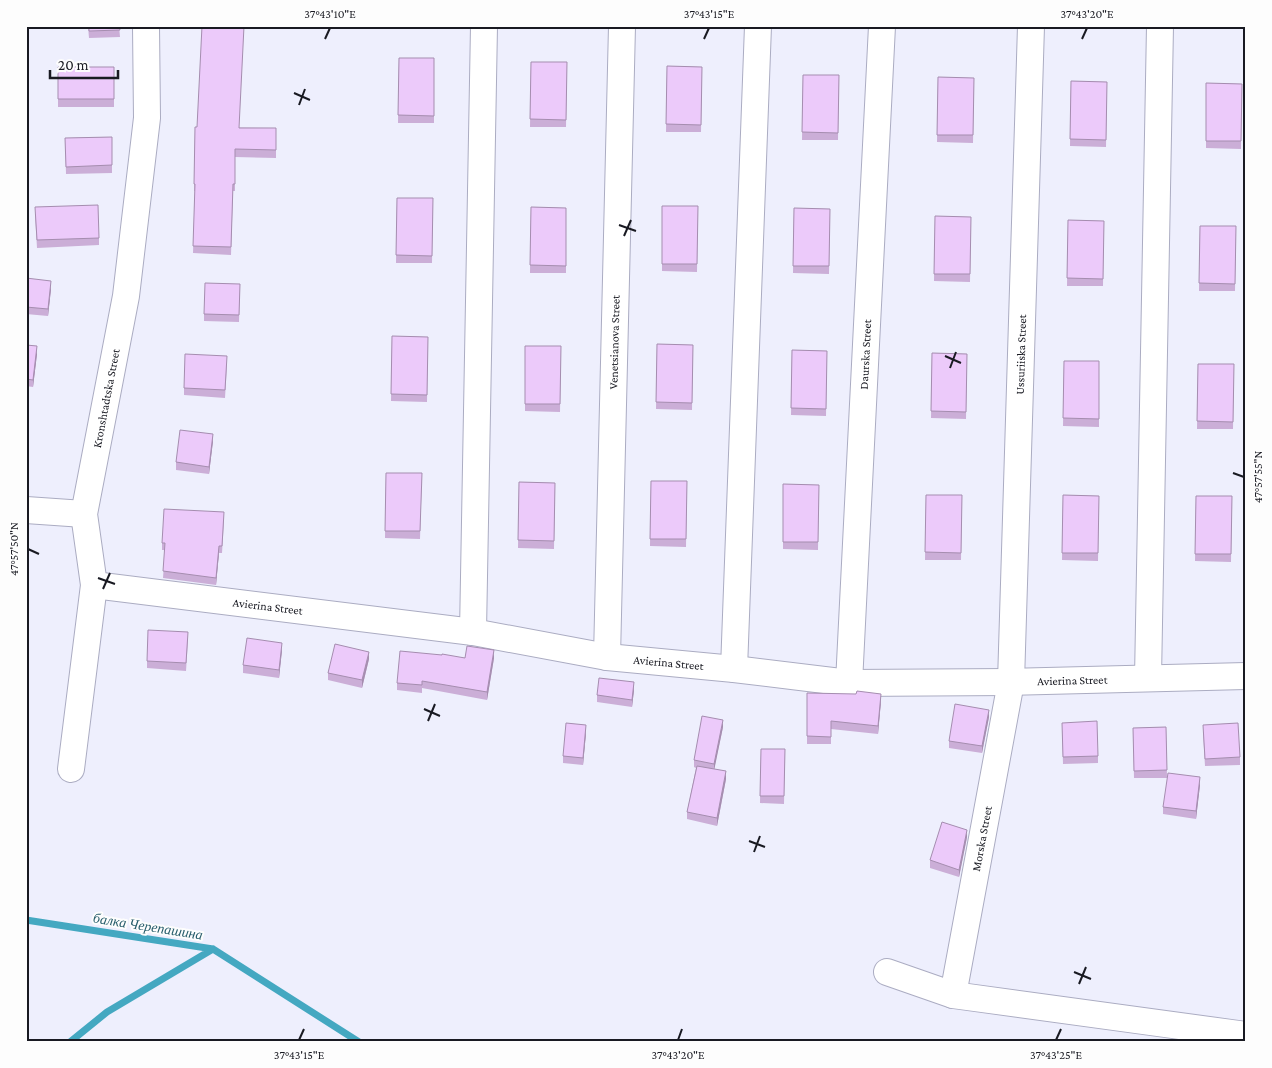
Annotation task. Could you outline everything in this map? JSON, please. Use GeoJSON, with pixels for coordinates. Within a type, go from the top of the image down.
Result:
{"type":"FeatureCollection","features":[{"type":"Feature","properties":{"kind":"street","name":"Kronshtadtska Street"},"geometry":{"type":"LineString","coordinates":[[71,769],[94,585],[84,514],[126,296],[147,118],[146,26]]}},
{"type":"Feature","properties":{"kind":"street"},"geometry":{"type":"LineString","coordinates":[[473,632],[484,26]]}},
{"type":"Feature","properties":{"kind":"street","name":"Venetsianova Street"},"geometry":{"type":"LineString","coordinates":[[607,657],[622,26]]}},
{"type":"Feature","properties":{"kind":"street"},"geometry":{"type":"LineString","coordinates":[[734,669],[758,26]]}},
{"type":"Feature","properties":{"kind":"street","name":"Daurska Street"},"geometry":{"type":"LineString","coordinates":[[850,683],[882,26]]}},
{"type":"Feature","properties":{"kind":"street","name":"Ussuriiska Street"},"geometry":{"type":"LineString","coordinates":[[1011,682],[1031,26]]}},
{"type":"Feature","properties":{"kind":"street"},"geometry":{"type":"LineString","coordinates":[[1148,678],[1160,26]]}},
{"type":"Feature","properties":{"kind":"street"},"geometry":{"type":"LineString","coordinates":[[26,510],[84,514]]}},
{"type":"Feature","properties":{"kind":"street","name":"Avierina Street"},"geometry":{"type":"LineString","coordinates":[[94,585],[473,632],[607,657],[734,669],[850,683],[1011,682],[1246,676]]}},
{"type":"Feature","properties":{"kind":"street","name":"Morska Street"},"geometry":{"type":"LineString","coordinates":[[953,995],[1011,682]]}},
{"type":"Feature","properties":{"kind":"street"},"geometry":{"type":"LineString","coordinates":[[887,972],[953,995],[1246,1035]]}},
{"type":"Feature","properties":{"kind":"building"},"geometry":{"type":"Polygon","coordinates":[[[89,26],[119,26],[120,30],[89,31],[89,26]]]}},
{"type":"Feature","properties":{"kind":"building"},"geometry":{"type":"Polygon","coordinates":[[[202,26],[244,26],[239,128],[276,128],[276,150],[235,149],[231,247],[193,246],[195,127],[197,127],[202,26]]]}},
{"type":"Feature","properties":{"kind":"building"},"geometry":{"type":"Polygon","coordinates":[[[399,58],[434,58],[434,116],[398,115],[399,58]]]}},
{"type":"Feature","properties":{"kind":"building"},"geometry":{"type":"Polygon","coordinates":[[[531,62],[567,62],[566,120],[530,119],[531,62]]]}},
{"type":"Feature","properties":{"kind":"building"},"geometry":{"type":"Polygon","coordinates":[[[667,66],[702,67],[701,125],[666,124],[667,66]]]}},
{"type":"Feature","properties":{"kind":"building"},"geometry":{"type":"Polygon","coordinates":[[[58,67],[114,67],[114,99],[58,99],[58,67]]]}},
{"type":"Feature","properties":{"kind":"building"},"geometry":{"type":"Polygon","coordinates":[[[803,75],[839,75],[838,133],[802,132],[803,75]]]}},
{"type":"Feature","properties":{"kind":"building"},"geometry":{"type":"Polygon","coordinates":[[[938,77],[974,78],[973,135],[937,135],[938,77]]]}},
{"type":"Feature","properties":{"kind":"building"},"geometry":{"type":"Polygon","coordinates":[[[1071,81],[1107,82],[1106,140],[1070,139],[1071,81]]]}},
{"type":"Feature","properties":{"kind":"building"},"geometry":{"type":"Polygon","coordinates":[[[1206,83],[1242,84],[1241,141],[1206,141],[1206,83]]]}},
{"type":"Feature","properties":{"kind":"building"},"geometry":{"type":"Polygon","coordinates":[[[112,137],[112,165],[66,167],[65,138],[112,137]]]}},
{"type":"Feature","properties":{"kind":"building"},"geometry":{"type":"Polygon","coordinates":[[[397,198],[433,198],[432,256],[396,255],[397,198]]]}},
{"type":"Feature","properties":{"kind":"building"},"geometry":{"type":"Polygon","coordinates":[[[98,205],[99,238],[37,240],[35,207],[98,205]]]}},
{"type":"Feature","properties":{"kind":"building"},"geometry":{"type":"Polygon","coordinates":[[[662,206],[698,206],[697,264],[662,264],[662,206]]]}},
{"type":"Feature","properties":{"kind":"building"},"geometry":{"type":"Polygon","coordinates":[[[531,207],[566,208],[566,266],[530,265],[531,207]]]}},
{"type":"Feature","properties":{"kind":"building"},"geometry":{"type":"Polygon","coordinates":[[[794,208],[830,209],[829,266],[793,266],[794,208]]]}},
{"type":"Feature","properties":{"kind":"building"},"geometry":{"type":"Polygon","coordinates":[[[935,216],[971,217],[970,274],[934,274],[935,216]]]}},
{"type":"Feature","properties":{"kind":"building"},"geometry":{"type":"Polygon","coordinates":[[[1068,220],[1104,221],[1103,279],[1067,278],[1068,220]]]}},
{"type":"Feature","properties":{"kind":"building"},"geometry":{"type":"Polygon","coordinates":[[[1200,226],[1236,226],[1235,284],[1199,283],[1200,226]]]}},
{"type":"Feature","properties":{"kind":"building"},"geometry":{"type":"Polygon","coordinates":[[[26,278],[51,281],[48,309],[26,307],[26,278]]]}},
{"type":"Feature","properties":{"kind":"building"},"geometry":{"type":"Polygon","coordinates":[[[205,283],[240,284],[239,315],[204,314],[205,283]]]}},
{"type":"Feature","properties":{"kind":"building"},"geometry":{"type":"Polygon","coordinates":[[[392,336],[428,337],[427,395],[391,394],[392,336]]]}},
{"type":"Feature","properties":{"kind":"building"},"geometry":{"type":"Polygon","coordinates":[[[657,344],[693,345],[692,403],[656,402],[657,344]]]}},
{"type":"Feature","properties":{"kind":"building"},"geometry":{"type":"Polygon","coordinates":[[[26,345],[37,346],[33,380],[26,379],[26,345]]]}},
{"type":"Feature","properties":{"kind":"building"},"geometry":{"type":"Polygon","coordinates":[[[525,346],[561,346],[560,404],[525,404],[525,346]]]}},
{"type":"Feature","properties":{"kind":"building"},"geometry":{"type":"Polygon","coordinates":[[[792,350],[827,351],[826,409],[791,408],[792,350]]]}},
{"type":"Feature","properties":{"kind":"building"},"geometry":{"type":"Polygon","coordinates":[[[932,353],[967,354],[966,412],[931,411],[932,353]]]}},
{"type":"Feature","properties":{"kind":"building"},"geometry":{"type":"Polygon","coordinates":[[[185,354],[227,356],[225,390],[184,388],[185,354]]]}},
{"type":"Feature","properties":{"kind":"building"},"geometry":{"type":"Polygon","coordinates":[[[1064,361],[1099,361],[1099,419],[1063,418],[1064,361]]]}},
{"type":"Feature","properties":{"kind":"building"},"geometry":{"type":"Polygon","coordinates":[[[1198,364],[1234,364],[1233,422],[1197,421],[1198,364]]]}},
{"type":"Feature","properties":{"kind":"building"},"geometry":{"type":"Polygon","coordinates":[[[180,430],[213,434],[209,467],[176,462],[180,430]]]}},
{"type":"Feature","properties":{"kind":"building"},"geometry":{"type":"Polygon","coordinates":[[[386,473],[422,473],[420,531],[385,531],[386,473]]]}},
{"type":"Feature","properties":{"kind":"building"},"geometry":{"type":"Polygon","coordinates":[[[651,481],[687,481],[686,539],[650,539],[651,481]]]}},
{"type":"Feature","properties":{"kind":"building"},"geometry":{"type":"Polygon","coordinates":[[[519,482],[555,483],[554,541],[518,540],[519,482]]]}},
{"type":"Feature","properties":{"kind":"building"},"geometry":{"type":"Polygon","coordinates":[[[783,484],[819,485],[818,542],[783,542],[783,484]]]}},
{"type":"Feature","properties":{"kind":"building"},"geometry":{"type":"Polygon","coordinates":[[[926,495],[962,495],[961,553],[925,552],[926,495]]]}},
{"type":"Feature","properties":{"kind":"building"},"geometry":{"type":"Polygon","coordinates":[[[1063,495],[1099,496],[1098,553],[1062,553],[1063,495]]]}},
{"type":"Feature","properties":{"kind":"building"},"geometry":{"type":"Polygon","coordinates":[[[1196,496],[1232,496],[1231,554],[1195,554],[1196,496]]]}},
{"type":"Feature","properties":{"kind":"building"},"geometry":{"type":"Polygon","coordinates":[[[164,509],[224,512],[222,546],[219,546],[216,578],[163,571],[165,543],[162,543],[164,509]]]}},
{"type":"Feature","properties":{"kind":"building"},"geometry":{"type":"Polygon","coordinates":[[[148,630],[188,632],[186,663],[147,661],[148,630]]]}},
{"type":"Feature","properties":{"kind":"building"},"geometry":{"type":"Polygon","coordinates":[[[247,638],[282,643],[279,670],[243,665],[247,638]]]}},
{"type":"Feature","properties":{"kind":"building"},"geometry":{"type":"Polygon","coordinates":[[[335,644],[369,652],[362,680],[328,673],[335,644]]]}},
{"type":"Feature","properties":{"kind":"building"},"geometry":{"type":"Polygon","coordinates":[[[467,646],[494,650],[487,692],[422,681],[422,685],[397,683],[400,651],[442,654],[465,658],[467,646]]]}},
{"type":"Feature","properties":{"kind":"building"},"geometry":{"type":"Polygon","coordinates":[[[599,678],[634,682],[632,700],[597,695],[599,678]]]}},
{"type":"Feature","properties":{"kind":"building"},"geometry":{"type":"Polygon","coordinates":[[[857,691],[881,694],[878,726],[831,721],[831,737],[807,736],[807,693],[856,694],[857,691]]]}},
{"type":"Feature","properties":{"kind":"building"},"geometry":{"type":"Polygon","coordinates":[[[955,704],[989,710],[982,746],[949,741],[955,704]]]}},
{"type":"Feature","properties":{"kind":"building"},"geometry":{"type":"Polygon","coordinates":[[[702,716],[723,720],[714,764],[694,760],[702,716]]]}},
{"type":"Feature","properties":{"kind":"building"},"geometry":{"type":"Polygon","coordinates":[[[1097,721],[1098,756],[1063,757],[1062,723],[1097,721]]]}},
{"type":"Feature","properties":{"kind":"building"},"geometry":{"type":"Polygon","coordinates":[[[566,723],[586,725],[583,758],[563,756],[566,723]]]}},
{"type":"Feature","properties":{"kind":"building"},"geometry":{"type":"Polygon","coordinates":[[[1238,723],[1240,757],[1205,759],[1203,725],[1238,723]]]}},
{"type":"Feature","properties":{"kind":"building"},"geometry":{"type":"Polygon","coordinates":[[[1166,727],[1167,770],[1134,771],[1133,728],[1166,727]]]}},
{"type":"Feature","properties":{"kind":"building"},"geometry":{"type":"Polygon","coordinates":[[[761,749],[785,749],[784,796],[760,796],[761,749]]]}},
{"type":"Feature","properties":{"kind":"building"},"geometry":{"type":"Polygon","coordinates":[[[697,766],[726,771],[717,818],[687,812],[697,766]]]}},
{"type":"Feature","properties":{"kind":"building"},"geometry":{"type":"Polygon","coordinates":[[[1168,773],[1200,777],[1196,811],[1163,807],[1168,773]]]}},
{"type":"Feature","properties":{"kind":"building"},"geometry":{"type":"Polygon","coordinates":[[[942,822],[967,830],[959,870],[930,860],[942,822]]]}},
{"type":"Feature","properties":{"kind":"waterway","name":"балка Черепашина"},"geometry":{"type":"LineString","coordinates":[[26,920],[213,949],[359,1042]]}},
{"type":"Feature","properties":{"kind":"waterway"},"geometry":{"type":"LineString","coordinates":[[70,1042],[107,1012],[213,949]]}}]}
